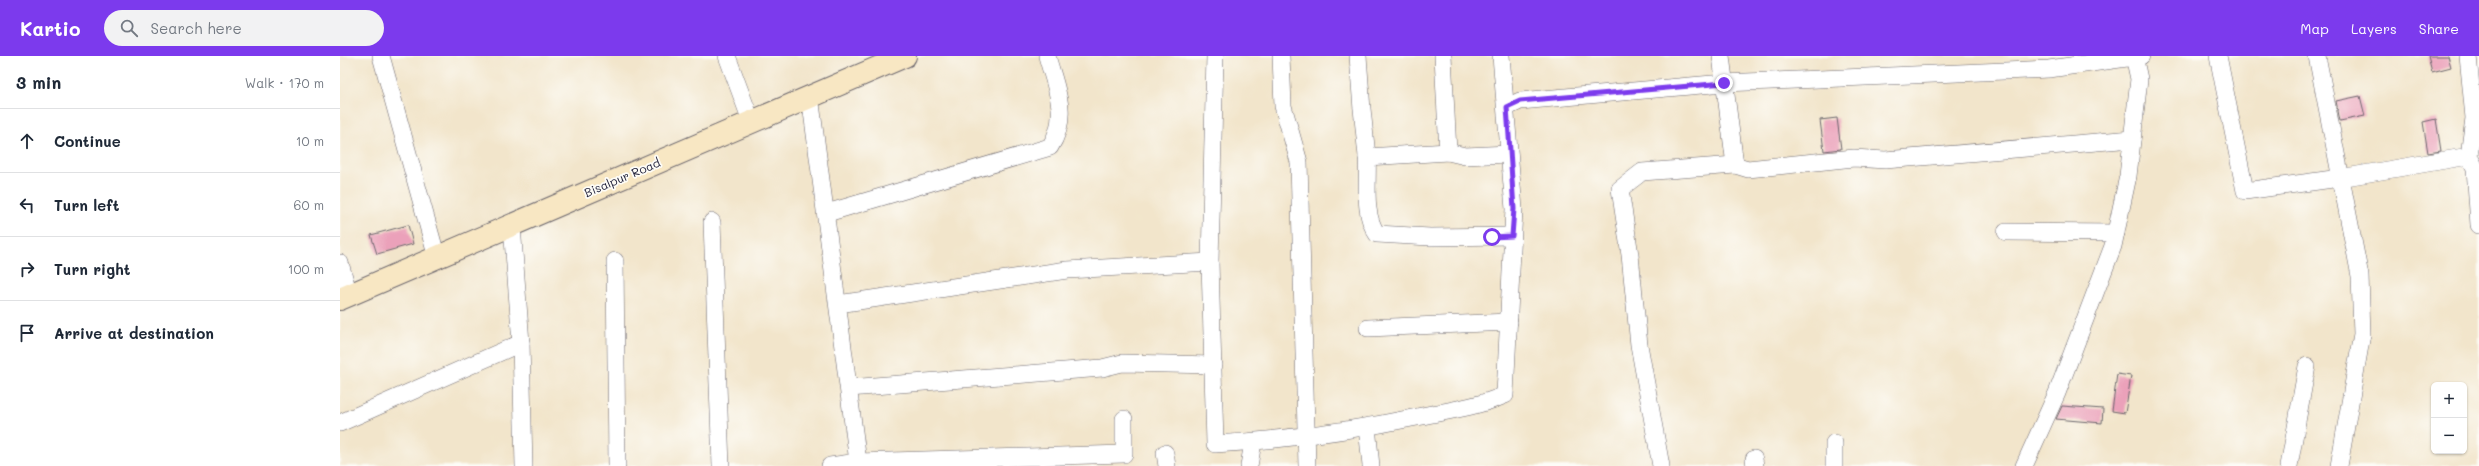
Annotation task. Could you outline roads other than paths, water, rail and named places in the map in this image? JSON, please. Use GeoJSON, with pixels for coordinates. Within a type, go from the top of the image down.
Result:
{"type":"FeatureCollection","features":[{"type":"Feature","properties":{"kind":"main road","name":"Bisalpur Road"},"geometry":{"type":"LineString","coordinates":[[345,297],[905,56]]}},
{"type":"Feature","properties":{"kind":"street"},"geometry":{"type":"LineString","coordinates":[[382,56],[436,258]]}},
{"type":"Feature","properties":{"kind":"street"},"geometry":{"type":"LineString","coordinates":[[727,56],[751,121]]}},
{"type":"Feature","properties":{"kind":"street"},"geometry":{"type":"LineString","coordinates":[[827,214],[1050,147],[1058,134],[1062,109],[1047,56]]}},
{"type":"Feature","properties":{"kind":"street"},"geometry":{"type":"LineString","coordinates":[[1215,56],[1210,262],[1215,444],[1253,442],[1367,427],[1484,404],[1505,395],[1514,209],[1509,154],[1507,107],[1501,56]]}},
{"type":"Feature","properties":{"kind":"street"},"geometry":{"type":"LineString","coordinates":[[1281,56],[1283,106],[1299,162],[1304,435],[1307,466]]}},
{"type":"Feature","properties":{"kind":"street"},"geometry":{"type":"LineString","coordinates":[[1358,56],[1362,121],[1367,157],[1369,217],[1376,234],[1430,238],[1512,236]]}},
{"type":"Feature","properties":{"kind":"street"},"geometry":{"type":"LineString","coordinates":[[1443,56],[1448,152]]}},
{"type":"Feature","properties":{"kind":"street"},"geometry":{"type":"LineString","coordinates":[[1721,56],[1736,165]]}},
{"type":"Feature","properties":{"kind":"street"},"geometry":{"type":"LineString","coordinates":[[2218,56],[2245,191],[2340,178],[2469,156]]}},
{"type":"Feature","properties":{"kind":"street"},"geometry":{"type":"LineString","coordinates":[[2317,56],[2360,276],[2362,334],[2339,466]]}},
{"type":"Feature","properties":{"kind":"street"},"geometry":{"type":"LineString","coordinates":[[2468,56],[2476,117],[2469,156],[2475,168],[2479,225]]}},
{"type":"Feature","properties":{"kind":"street"},"geometry":{"type":"LineString","coordinates":[[1507,107],[1520,101],[1724,83],[2049,69],[2136,57],[2139,79],[2128,176],[2114,246],[2057,393],[2024,466]]}},
{"type":"Feature","properties":{"kind":"street"},"geometry":{"type":"LineString","coordinates":[[810,96],[827,214],[858,462]]}},
{"type":"Feature","properties":{"kind":"street"},"geometry":{"type":"LineString","coordinates":[[1661,466],[1639,345],[1630,255],[1620,189],[1642,172],[1736,165],[1748,169],[1854,158],[1885,160],[2132,139]]}},
{"type":"Feature","properties":{"kind":"street"},"geometry":{"type":"LineString","coordinates":[[1367,157],[1448,152],[1465,156],[1509,154]]}},
{"type":"Feature","properties":{"kind":"street"},"geometry":{"type":"LineString","coordinates":[[712,222],[721,466]]}},
{"type":"Feature","properties":{"kind":"street"},"geometry":{"type":"LineString","coordinates":[[512,226],[521,343],[524,466]]}},
{"type":"Feature","properties":{"kind":"street"},"geometry":{"type":"LineString","coordinates":[[2006,232],[2116,233]]}},
{"type":"Feature","properties":{"kind":"street"},"geometry":{"type":"LineString","coordinates":[[615,261],[617,466]]}},
{"type":"Feature","properties":{"kind":"street"},"geometry":{"type":"LineString","coordinates":[[838,304],[1067,270],[1210,262]]}},
{"type":"Feature","properties":{"kind":"street"},"geometry":{"type":"LineString","coordinates":[[340,263],[345,297]]}},
{"type":"Feature","properties":{"kind":"street"},"geometry":{"type":"LineString","coordinates":[[1368,328],[1509,322]]}},
{"type":"Feature","properties":{"kind":"street"},"geometry":{"type":"LineString","coordinates":[[340,424],[521,343]]}},
{"type":"Feature","properties":{"kind":"street"},"geometry":{"type":"LineString","coordinates":[[849,388],[1102,368],[1122,363],[1214,365]]}},
{"type":"Feature","properties":{"kind":"street"},"geometry":{"type":"LineString","coordinates":[[2289,466],[2307,366]]}},
{"type":"Feature","properties":{"kind":"street"},"geometry":{"type":"LineString","coordinates":[[827,466],[858,462],[922,463],[1096,460],[1124,454],[1124,419]]}},
{"type":"Feature","properties":{"kind":"street"},"geometry":{"type":"LineString","coordinates":[[1367,427],[1371,466]]}},
{"type":"Feature","properties":{"kind":"street"},"geometry":{"type":"LineString","coordinates":[[1249,466],[1253,442]]}},
{"type":"Feature","properties":{"kind":"street"},"geometry":{"type":"LineString","coordinates":[[1834,443],[1834,466]]}}]}
